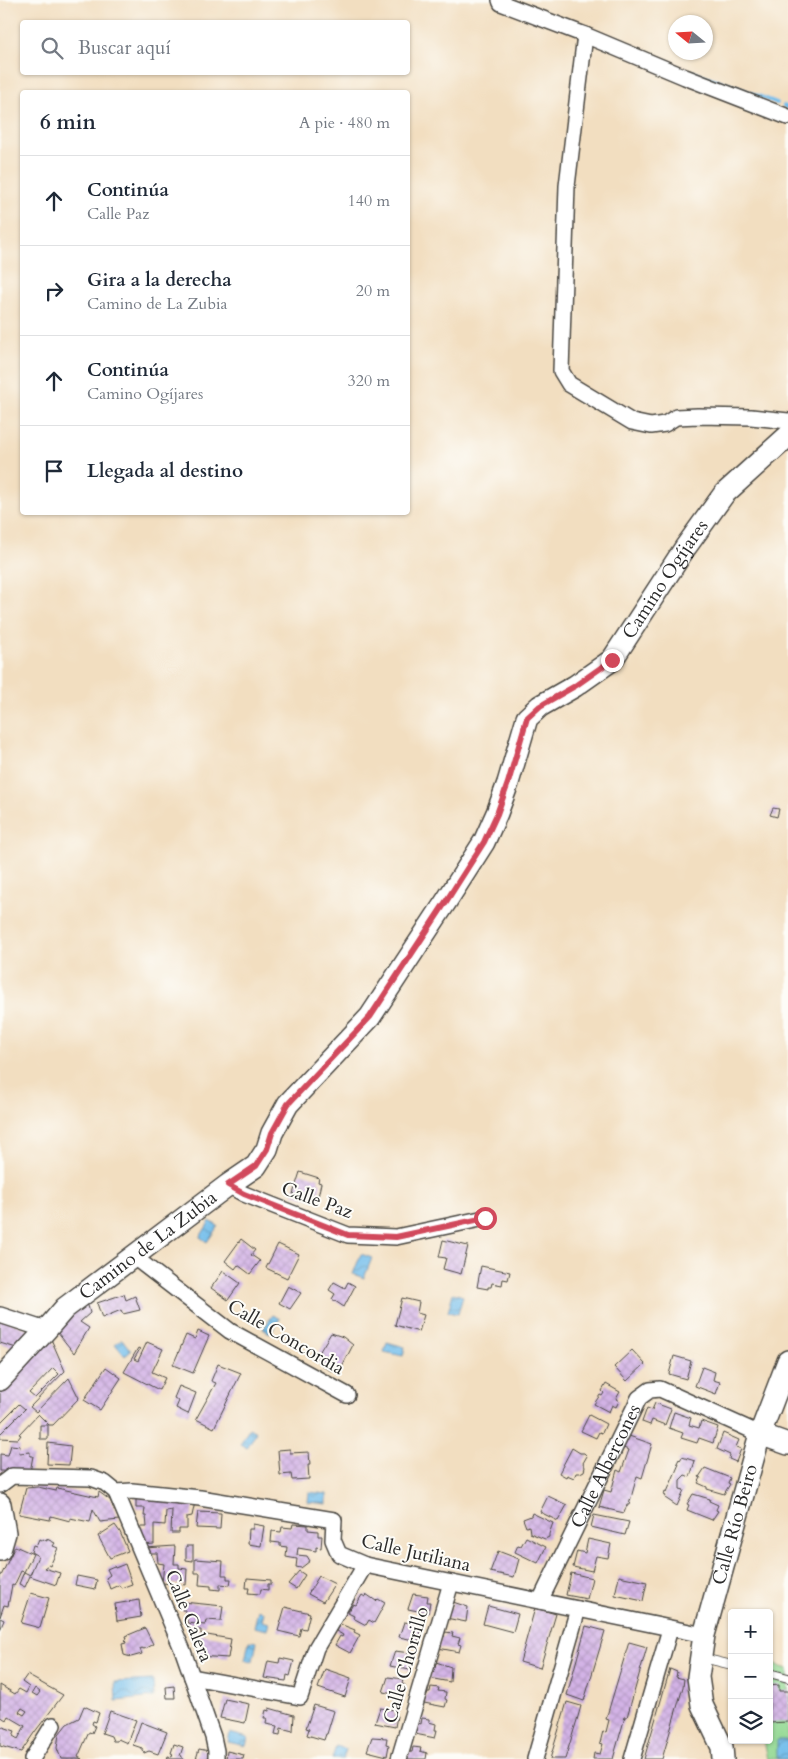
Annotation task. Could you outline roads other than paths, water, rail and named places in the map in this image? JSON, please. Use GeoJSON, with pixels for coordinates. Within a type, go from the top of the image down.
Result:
{"type":"FeatureCollection","features":[{"type":"Feature","properties":{"kind":"street"},"geometry":{"type":"LineString","coordinates":[[500,0],[501,3],[788,117]]}},
{"type":"Feature","properties":{"kind":"street"},"geometry":{"type":"LineString","coordinates":[[584,35],[567,186],[561,371],[569,384],[632,422],[641,425],[665,424],[676,417],[698,416],[752,417],[788,421]]}},
{"type":"Feature","properties":{"kind":"street","name":"Camino Ogíjares"},"geometry":{"type":"LineString","coordinates":[[256,1166],[267,1149],[272,1133],[288,1104],[370,1017],[484,842],[508,783],[527,718],[540,706],[575,686],[612,660],[685,548],[724,494],[788,436]]}},
{"type":"Feature","properties":{"kind":"street","name":"Camino de La Zubia"},"geometry":{"type":"LineString","coordinates":[[0,1380],[65,1308],[256,1166]]}},
{"type":"Feature","properties":{"kind":"street","name":"Calle Paz"},"geometry":{"type":"LineString","coordinates":[[228,1185],[244,1194],[348,1235],[396,1237],[485,1218]]}},
{"type":"Feature","properties":{"kind":"street","name":"Calle Concordia"},"geometry":{"type":"LineString","coordinates":[[134,1257],[230,1331],[347,1395]]}},
{"type":"Feature","properties":{"kind":"street"},"geometry":{"type":"LineString","coordinates":[[0,1315],[46,1330]]}},
{"type":"Feature","properties":{"kind":"street","name":"Calle Río Beiro"},"geometry":{"type":"LineString","coordinates":[[723,1759],[722,1747],[702,1705],[698,1677],[704,1635],[760,1434],[788,1361]]}},
{"type":"Feature","properties":{"kind":"street","name":"Calle Albercones"},"geometry":{"type":"LineString","coordinates":[[540,1601],[639,1398],[650,1390],[660,1389],[760,1434],[788,1444]]}},
{"type":"Feature","properties":{"kind":"street"},"geometry":{"type":"LineString","coordinates":[[0,1485],[12,1476],[91,1478],[105,1483],[116,1492]]}},
{"type":"Feature","properties":{"kind":"street","name":"Calle Jutiliana"},"geometry":{"type":"LineString","coordinates":[[116,1492],[132,1491],[200,1498],[334,1520],[333,1540],[339,1554],[365,1565],[704,1635]]}},
{"type":"Feature","properties":{"kind":"street","name":"Calle Calera"},"geometry":{"type":"LineString","coordinates":[[116,1492],[180,1642],[213,1737],[216,1759]]}},
{"type":"Feature","properties":{"kind":"street"},"geometry":{"type":"LineString","coordinates":[[0,1504],[4,1533],[0,1550]]}},
{"type":"Feature","properties":{"kind":"street"},"geometry":{"type":"LineString","coordinates":[[192,1677],[300,1697],[316,1648],[365,1565]]}},
{"type":"Feature","properties":{"kind":"street","name":"Calle Chorrillo"},"geometry":{"type":"LineString","coordinates":[[399,1759],[451,1583]]}},
{"type":"Feature","properties":{"kind":"street"},"geometry":{"type":"LineString","coordinates":[[535,1759],[578,1609]]}},
{"type":"Feature","properties":{"kind":"street"},"geometry":{"type":"LineString","coordinates":[[632,1759],[670,1629]]}},
{"type":"Feature","properties":{"kind":"street"},"geometry":{"type":"LineString","coordinates":[[32,1759],[53,1725]]}},
{"type":"Feature","properties":{"kind":"lane"},"geometry":{"type":"LineString","coordinates":[[701,1658],[728,1664]]}},
{"type":"Feature","properties":{"kind":"lane"},"geometry":{"type":"LineString","coordinates":[[773,1675],[788,1678]]}},
{"type":"Feature","properties":{"kind":"water"},"geometry":{"type":"Polygon","coordinates":[[[210,1221],[218,1226],[207,1242],[200,1237],[210,1221]]]}},
{"type":"Feature","properties":{"kind":"water"},"geometry":{"type":"Polygon","coordinates":[[[361,1254],[372,1258],[364,1278],[353,1274],[361,1254]]]}},
{"type":"Feature","properties":{"kind":"water"},"geometry":{"type":"Polygon","coordinates":[[[453,1293],[463,1296],[458,1314],[448,1312],[453,1293]]]}},
{"type":"Feature","properties":{"kind":"water"},"geometry":{"type":"Polygon","coordinates":[[[273,1315],[280,1319],[270,1333],[263,1329],[273,1315]]]}},
{"type":"Feature","properties":{"kind":"water"},"geometry":{"type":"Polygon","coordinates":[[[122,1339],[131,1351],[125,1356],[115,1344],[122,1339]]]}},
{"type":"Feature","properties":{"kind":"water"},"geometry":{"type":"Polygon","coordinates":[[[387,1342],[405,1347],[403,1356],[384,1352],[387,1342]]]}},
{"type":"Feature","properties":{"kind":"water"},"geometry":{"type":"Polygon","coordinates":[[[249,1428],[256,1432],[247,1448],[240,1444],[249,1428]]]}},
{"type":"Feature","properties":{"kind":"water"},"geometry":{"type":"Polygon","coordinates":[[[309,1492],[327,1494],[327,1504],[308,1502],[309,1492]]]}},
{"type":"Feature","properties":{"kind":"water"},"geometry":{"type":"Polygon","coordinates":[[[258,1610],[264,1612],[262,1621],[269,1623],[267,1630],[254,1627],[258,1610]]]}},
{"type":"Feature","properties":{"kind":"water"},"geometry":{"type":"Polygon","coordinates":[[[249,1641],[257,1642],[253,1661],[245,1660],[249,1641]]]}},
{"type":"Feature","properties":{"kind":"water"},"geometry":{"type":"Polygon","coordinates":[[[153,1680],[154,1697],[116,1701],[115,1682],[153,1680]]]}},
{"type":"Feature","properties":{"kind":"water"},"geometry":{"type":"Polygon","coordinates":[[[230,1733],[248,1738],[246,1746],[228,1742],[230,1733]]]}},
{"type":"Feature","properties":{"kind":"water"},"geometry":{"type":"Polygon","coordinates":[[[777,1740],[788,1740],[788,1759],[777,1759],[777,1740]]]}},
{"type":"Feature","properties":{"kind":"water"},"geometry":{"type":"Polygon","coordinates":[[[336,1746],[346,1749],[343,1759],[332,1759],[336,1746]]]}},
{"type":"Feature","properties":{"kind":"waterway"},"geometry":{"type":"LineString","coordinates":[[692,72],[777,103]]}},
{"type":"Feature","properties":{"kind":"waterway"},"geometry":{"type":"LineString","coordinates":[[784,106],[788,108]]}}]}
